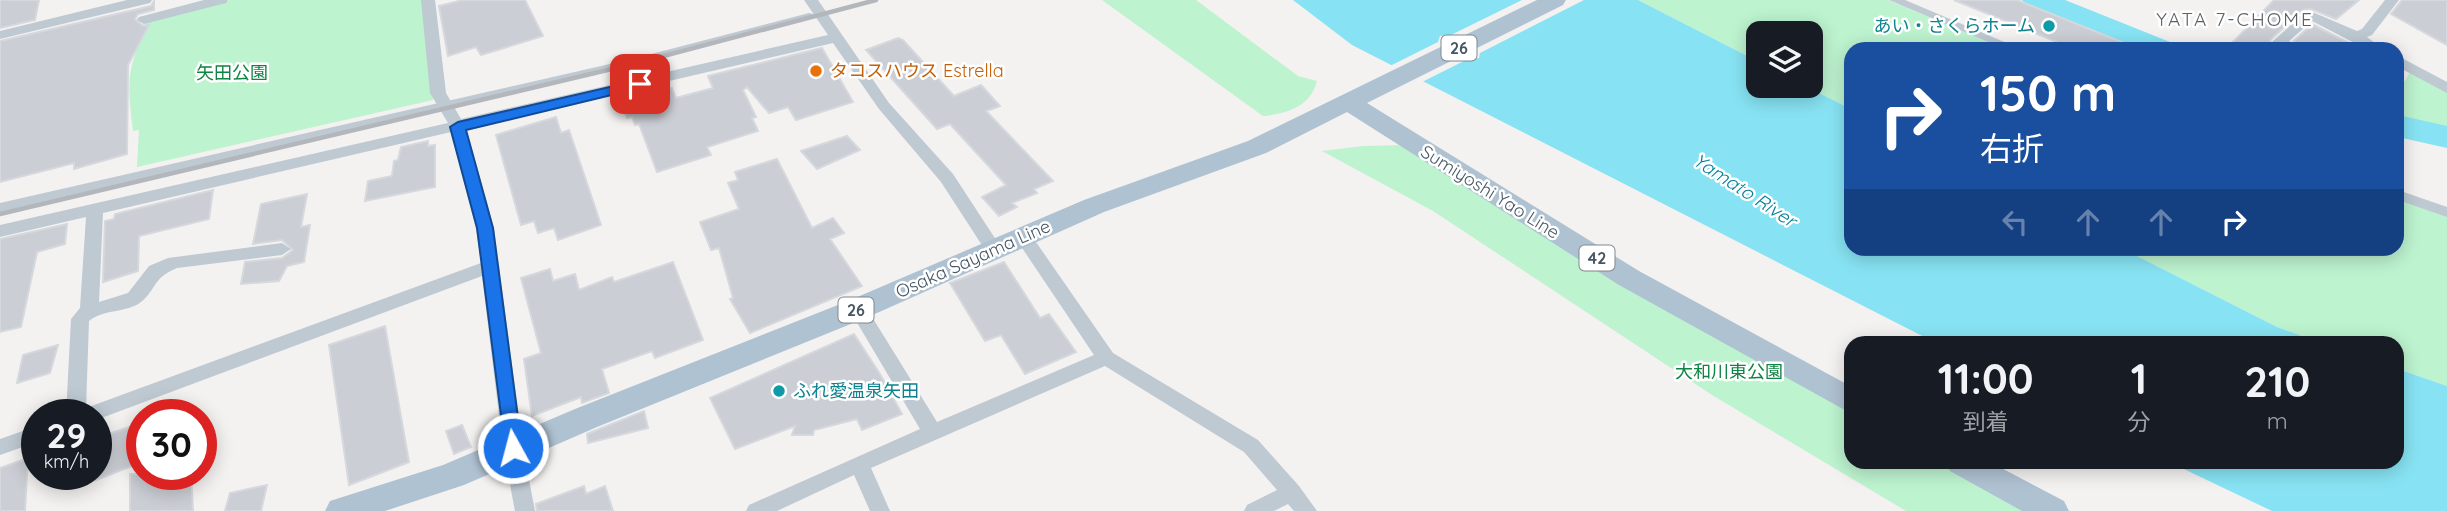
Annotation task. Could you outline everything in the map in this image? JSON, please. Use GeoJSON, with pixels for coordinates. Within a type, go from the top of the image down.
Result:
{"type":"FeatureCollection","features":[{"type":"Feature","properties":{"kind":"main road","name":"Osaka Sayama Line"},"geometry":{"type":"LineString","coordinates":[[342,511],[452,476],[513,448],[858,309],[1094,206],[1257,147],[1555,0]]}},
{"type":"Feature","properties":{"kind":"main road","name":"Sumiyoshi Yao Line"},"geometry":{"type":"LineString","coordinates":[[1357,99],[1629,278],[1844,398]]}},
{"type":"Feature","properties":{"kind":"main road"},"geometry":{"type":"LineString","coordinates":[[1974,469],[2052,511]]}},
{"type":"Feature","properties":{"kind":"street"},"geometry":{"type":"LineString","coordinates":[[0,35],[141,0]]}},
{"type":"Feature","properties":{"kind":"street"},"geometry":{"type":"LineString","coordinates":[[144,20],[221,0]]}},
{"type":"Feature","properties":{"kind":"street"},"geometry":{"type":"LineString","coordinates":[[428,0],[439,93],[458,127],[485,228],[513,448],[525,511]]}},
{"type":"Feature","properties":{"kind":"street"},"geometry":{"type":"LineString","coordinates":[[1895,0],[1998,42]]}},
{"type":"Feature","properties":{"kind":"street"},"geometry":{"type":"LineString","coordinates":[[2356,36],[2367,32],[2392,0]]}},
{"type":"Feature","properties":{"kind":"street"},"geometry":{"type":"LineString","coordinates":[[0,208],[637,61],[810,8],[836,38],[884,106],[947,178],[993,249]]}},
{"type":"Feature","properties":{"kind":"street"},"geometry":{"type":"LineString","coordinates":[[2279,42],[2310,15],[2365,42]]}},
{"type":"Feature","properties":{"kind":"street"},"geometry":{"type":"LineString","coordinates":[[0,231],[836,38]]}},
{"type":"Feature","properties":{"kind":"street"},"geometry":{"type":"LineString","coordinates":[[2404,64],[2447,88]]}},
{"type":"Feature","properties":{"kind":"street"},"geometry":{"type":"LineString","coordinates":[[2404,197],[2447,212]]}},
{"type":"Feature","properties":{"kind":"street"},"geometry":{"type":"LineString","coordinates":[[89,311],[95,209]]}},
{"type":"Feature","properties":{"kind":"street"},"geometry":{"type":"LineString","coordinates":[[1023,236],[1106,358],[1251,446],[1307,511]]}},
{"type":"Feature","properties":{"kind":"street"},"geometry":{"type":"LineString","coordinates":[[77,399],[80,319],[89,311],[134,298],[155,270],[174,262],[282,249]]}},
{"type":"Feature","properties":{"kind":"street"},"geometry":{"type":"LineString","coordinates":[[112,406],[490,266]]}},
{"type":"Feature","properties":{"kind":"street"},"geometry":{"type":"LineString","coordinates":[[858,309],[932,431]]}},
{"type":"Feature","properties":{"kind":"street"},"geometry":{"type":"LineString","coordinates":[[756,511],[932,431],[1106,358]]}},
{"type":"Feature","properties":{"kind":"street"},"geometry":{"type":"LineString","coordinates":[[0,447],[21,439]]}},
{"type":"Feature","properties":{"kind":"street"},"geometry":{"type":"LineString","coordinates":[[859,464],[880,511]]}},
{"type":"Feature","properties":{"kind":"street"},"geometry":{"type":"LineString","coordinates":[[1254,511],[1292,492]]}},
{"type":"Feature","properties":{"kind":"green space","name":"矢田公園"},"geometry":{"type":"Polygon","coordinates":[[[230,0],[422,0],[433,100],[137,167],[139,130],[133,131],[129,85],[144,22],[230,0]]]}},
{"type":"Feature","properties":{"kind":"green space"},"geometry":{"type":"Polygon","coordinates":[[[1102,0],[1196,0],[1298,76],[1317,81],[1314,90],[1296,107],[1263,116],[1102,0]]]}},
{"type":"Feature","properties":{"kind":"green space"},"geometry":{"type":"Polygon","coordinates":[[[1638,0],[1888,0],[1989,42],[1844,42],[1844,106],[1823,95],[1823,21],[1746,21],[1746,55],[1638,0]]]}},
{"type":"Feature","properties":{"kind":"green space"},"geometry":{"type":"Polygon","coordinates":[[[2411,70],[2447,91],[2447,130],[2404,121],[2405,81],[2411,70]]]}},
{"type":"Feature","properties":{"kind":"green space","name":"大和川東公園"},"geometry":{"type":"Polygon","coordinates":[[[1407,145],[1844,408],[1844,469],[1957,469],[2033,511],[1906,511],[1712,395],[1433,211],[1322,151],[1363,146],[1407,145]]]}},
{"type":"Feature","properties":{"kind":"green space"},"geometry":{"type":"Polygon","coordinates":[[[2404,200],[2447,215],[2447,386],[2404,371],[2404,336],[2302,336],[2277,327],[2137,256],[2404,256],[2404,200]]]}},
{"type":"Feature","properties":{"kind":"water","name":"Yamato River"},"geometry":{"type":"Polygon","coordinates":[[[1293,0],[1638,0],[1746,55],[1746,98],[1823,98],[1823,95],[1844,106],[1844,256],[2137,256],[2277,327],[2302,336],[1922,336],[1352,45],[1293,0]]]}},
{"type":"Feature","properties":{"kind":"water"},"geometry":{"type":"Polygon","coordinates":[[[2404,371],[2447,386],[2447,511],[2272,511],[2184,469],[2404,469],[2404,371]]]}},
{"type":"Feature","properties":{"kind":"pier"},"geometry":{"type":"Polygon","coordinates":[[[1522,0],[1584,0],[1480,53],[1479,58],[1466,60],[1420,83],[1388,67],[1438,42],[1440,36],[1451,35],[1522,0]]]}},
{"type":"Feature","properties":{"kind":"building"},"geometry":{"type":"Polygon","coordinates":[[[0,0],[39,0],[35,20],[0,28],[0,0]]]}},
{"type":"Feature","properties":{"kind":"building"},"geometry":{"type":"Polygon","coordinates":[[[463,0],[525,0],[543,36],[481,55],[476,47],[448,56],[439,6],[463,0]]]}},
{"type":"Feature","properties":{"kind":"building","name":"あい・さくらホーム"},"geometry":{"type":"Polygon","coordinates":[[[1954,0],[2017,0],[2122,42],[2057,42],[1954,0]]]}},
{"type":"Feature","properties":{"kind":"building"},"geometry":{"type":"Polygon","coordinates":[[[2274,0],[2359,0],[2336,19],[2311,9],[2303,10],[2270,42],[2233,42],[2274,0]]]}},
{"type":"Feature","properties":{"kind":"building"},"geometry":{"type":"Polygon","coordinates":[[[2402,0],[2447,0],[2447,45],[2391,14],[2402,0]]]}},
{"type":"Feature","properties":{"kind":"building"},"geometry":{"type":"Polygon","coordinates":[[[154,1],[154,10],[138,14],[135,19],[143,26],[149,25],[128,65],[127,154],[74,169],[74,163],[0,182],[0,41],[151,6],[154,1]]]}},
{"type":"Feature","properties":{"kind":"building"},"geometry":{"type":"Polygon","coordinates":[[[2312,24],[2347,42],[2295,42],[2312,24]]]}},
{"type":"Feature","properties":{"kind":"building"},"geometry":{"type":"Polygon","coordinates":[[[898,38],[903,40],[954,96],[981,85],[1000,106],[986,111],[1053,181],[1034,189],[1037,193],[1012,203],[1017,207],[999,216],[982,197],[1006,185],[950,124],[937,129],[866,50],[898,38]]]}},
{"type":"Feature","properties":{"kind":"building"},"geometry":{"type":"Polygon","coordinates":[[[822,48],[853,102],[796,120],[788,107],[769,113],[747,87],[743,90],[756,117],[752,118],[758,131],[707,147],[711,155],[657,172],[639,124],[635,125],[632,117],[627,118],[621,103],[672,88],[676,98],[713,88],[708,76],[822,48]]]}},
{"type":"Feature","properties":{"kind":"building"},"geometry":{"type":"Polygon","coordinates":[[[556,117],[561,133],[569,130],[601,225],[558,240],[554,228],[538,233],[534,221],[521,225],[496,135],[556,117]]]}},
{"type":"Feature","properties":{"kind":"building"},"geometry":{"type":"Polygon","coordinates":[[[847,136],[860,150],[817,169],[801,151],[847,136]]]}},
{"type":"Feature","properties":{"kind":"building"},"geometry":{"type":"Polygon","coordinates":[[[428,141],[428,146],[435,145],[435,187],[365,201],[368,181],[392,176],[394,161],[398,160],[401,147],[428,141]]]}},
{"type":"Feature","properties":{"kind":"building"},"geometry":{"type":"Polygon","coordinates":[[[777,159],[812,228],[833,218],[844,233],[830,239],[862,286],[750,333],[730,299],[733,298],[719,248],[711,250],[700,222],[739,209],[728,183],[738,180],[735,172],[777,159]]]}},
{"type":"Feature","properties":{"kind":"building"},"geometry":{"type":"Polygon","coordinates":[[[213,190],[209,219],[139,236],[138,271],[103,282],[105,221],[114,219],[115,214],[213,190]]]}},
{"type":"Feature","properties":{"kind":"building"},"geometry":{"type":"Polygon","coordinates":[[[307,194],[301,227],[310,225],[304,262],[287,266],[279,281],[241,284],[245,262],[282,258],[293,250],[282,240],[253,244],[261,204],[307,194]]]}},
{"type":"Feature","properties":{"kind":"building"},"geometry":{"type":"Polygon","coordinates":[[[67,224],[65,244],[37,252],[21,327],[0,332],[0,239],[67,224]]]}},
{"type":"Feature","properties":{"kind":"building"},"geometry":{"type":"Polygon","coordinates":[[[673,262],[703,340],[655,358],[652,351],[602,369],[609,393],[582,403],[581,397],[532,416],[524,359],[541,353],[521,278],[550,269],[553,281],[575,274],[579,290],[612,277],[614,282],[673,262]]]}},
{"type":"Feature","properties":{"kind":"building"},"geometry":{"type":"Polygon","coordinates":[[[1004,262],[1040,318],[1049,314],[1076,352],[1025,374],[1001,335],[985,341],[950,283],[1004,262]]]}},
{"type":"Feature","properties":{"kind":"building"},"geometry":{"type":"Polygon","coordinates":[[[385,326],[409,462],[349,485],[329,345],[385,326]]]}},
{"type":"Feature","properties":{"kind":"building","name":"ふれ愛温泉矢田"},"geometry":{"type":"Polygon","coordinates":[[[854,334],[902,414],[862,430],[857,419],[814,430],[813,435],[792,435],[795,426],[735,449],[710,398],[854,334]]]}},
{"type":"Feature","properties":{"kind":"building"},"geometry":{"type":"Polygon","coordinates":[[[58,345],[50,373],[17,383],[23,355],[58,345]]]}},
{"type":"Feature","properties":{"kind":"building"},"geometry":{"type":"Polygon","coordinates":[[[644,411],[648,428],[588,443],[587,434],[644,411]]]}},
{"type":"Feature","properties":{"kind":"building"},"geometry":{"type":"Polygon","coordinates":[[[462,425],[471,447],[454,454],[446,431],[462,425]]]}},
{"type":"Feature","properties":{"kind":"building"},"geometry":{"type":"Polygon","coordinates":[[[126,428],[126,468],[112,474],[112,433],[126,428]]]}},
{"type":"Feature","properties":{"kind":"building"},"geometry":{"type":"Polygon","coordinates":[[[21,460],[21,490],[26,490],[25,511],[0,511],[0,468],[21,460]]]}},
{"type":"Feature","properties":{"kind":"building"},"geometry":{"type":"Polygon","coordinates":[[[267,485],[261,511],[225,511],[230,493],[267,485]]]}},
{"type":"Feature","properties":{"kind":"building"},"geometry":{"type":"Polygon","coordinates":[[[584,486],[586,494],[605,486],[613,511],[537,511],[536,504],[584,486]]]}},
{"type":"Feature","properties":{"kind":"building"},"geometry":{"type":"Polygon","coordinates":[[[130,490],[192,490],[193,511],[130,511],[130,490]]]}},
{"type":"Feature","properties":{"kind":"waterway"},"geometry":{"type":"LineString","coordinates":[[2038,0],[2141,42]]}},
{"type":"Feature","properties":{"kind":"waterway"},"geometry":{"type":"LineString","coordinates":[[2404,127],[2447,137]]}},
{"type":"Feature","properties":{"kind":"railway"},"geometry":{"type":"LineString","coordinates":[[0,214],[637,63],[876,0]]}},
{"type":"Feature","properties":{"kind":"place","name":"あい・さくらホーム"},"geometry":{"type":"Point","coordinates":[2049,26]}},
{"type":"Feature","properties":{"kind":"place","name":"タコスハウス Estrella"},"geometry":{"type":"Point","coordinates":[816,71]}},
{"type":"Feature","properties":{"kind":"place","name":"ふれ愛温泉矢田"},"geometry":{"type":"Point","coordinates":[779,391]}},
{"type":"Feature","properties":{"kind":"district","name":"YATA 7-CHOME"},"geometry":{"type":"Point","coordinates":[2235,19]}},
{"type":"Feature","properties":{"kind":"route"},"geometry":{"type":"LineString","coordinates":[[513,448],[485,228],[458,127],[640,84]]}}]}
